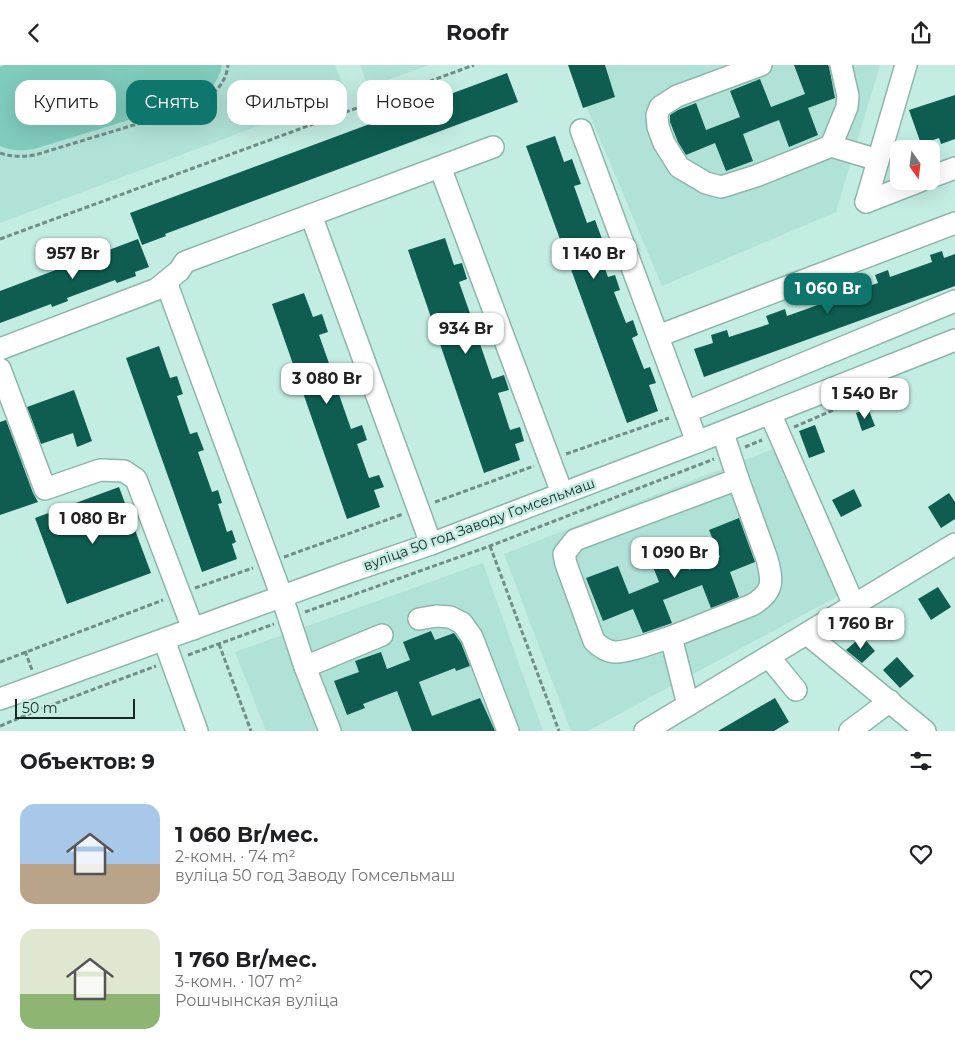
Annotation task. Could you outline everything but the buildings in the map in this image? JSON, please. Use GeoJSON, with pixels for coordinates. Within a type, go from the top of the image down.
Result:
{"type":"FeatureCollection","features":[{"type":"Feature","properties":{"kind":"street"},"geometry":{"type":"LineString","coordinates":[[761,65],[677,96],[660,107],[657,115],[658,127],[664,143],[679,167],[706,183],[720,187],[756,177],[831,146],[878,160]]}},
{"type":"Feature","properties":{"kind":"street"},"geometry":{"type":"LineString","coordinates":[[831,146],[847,107],[848,96],[841,65]]}},
{"type":"Feature","properties":{"kind":"street"},"geometry":{"type":"LineString","coordinates":[[897,190],[866,202],[906,65]]}},
{"type":"Feature","properties":{"kind":"street"},"geometry":{"type":"LineString","coordinates":[[580,131],[698,443]]}},
{"type":"Feature","properties":{"kind":"street"},"geometry":{"type":"LineString","coordinates":[[0,349],[157,289],[179,271],[185,262],[493,147]]}},
{"type":"Feature","properties":{"kind":"street"},"geometry":{"type":"LineString","coordinates":[[440,167],[562,493]]}},
{"type":"Feature","properties":{"kind":"street"},"geometry":{"type":"LineString","coordinates":[[940,174],[955,168]]}},
{"type":"Feature","properties":{"kind":"street"},"geometry":{"type":"LineString","coordinates":[[311,215],[430,544]]}},
{"type":"Feature","properties":{"kind":"street"},"geometry":{"type":"LineString","coordinates":[[658,336],[955,223]]}},
{"type":"Feature","properties":{"kind":"street"},"geometry":{"type":"LineString","coordinates":[[166,282],[282,597],[305,667],[330,731]]}},
{"type":"Feature","properties":{"kind":"street"},"geometry":{"type":"LineString","coordinates":[[686,412],[955,301]]}},
{"type":"Feature","properties":{"kind":"street","name":"вуліца 50 год Заводу Гомсельмаш"},"geometry":{"type":"LineString","coordinates":[[2,693],[164,640],[482,525],[562,493],[698,443],[770,413],[953,345]]}},
{"type":"Feature","properties":{"kind":"street"},"geometry":{"type":"LineString","coordinates":[[0,369],[45,489],[100,470],[124,471],[136,479],[193,629]]}},
{"type":"Feature","properties":{"kind":"street"},"geometry":{"type":"LineString","coordinates":[[770,413],[854,605]]}},
{"type":"Feature","properties":{"kind":"street"},"geometry":{"type":"LineString","coordinates":[[722,433],[767,559],[771,576],[770,589],[764,599],[752,605],[671,637],[614,652],[601,648],[594,641],[566,563],[564,554],[575,540],[738,479]]}},
{"type":"Feature","properties":{"kind":"street"},"geometry":{"type":"LineString","coordinates":[[645,731],[955,544]]}},
{"type":"Feature","properties":{"kind":"street"},"geometry":{"type":"LineString","coordinates":[[419,619],[436,616],[450,617],[462,623],[472,637],[508,731]]}},
{"type":"Feature","properties":{"kind":"street"},"geometry":{"type":"LineString","coordinates":[[807,634],[925,731]]}},
{"type":"Feature","properties":{"kind":"street"},"geometry":{"type":"LineString","coordinates":[[305,667],[382,635]]}},
{"type":"Feature","properties":{"kind":"street"},"geometry":{"type":"LineString","coordinates":[[671,637],[688,705]]}},
{"type":"Feature","properties":{"kind":"street"},"geometry":{"type":"LineString","coordinates":[[164,640],[197,731]]}},
{"type":"Feature","properties":{"kind":"street"},"geometry":{"type":"LineString","coordinates":[[769,657],[796,690]]}},
{"type":"Feature","properties":{"kind":"street"},"geometry":{"type":"LineString","coordinates":[[850,731],[890,701]]}},
{"type":"Feature","properties":{"kind":"path"},"geometry":{"type":"LineString","coordinates":[[0,153],[22,157],[35,155],[193,107],[215,93],[223,82],[228,65]]}},
{"type":"Feature","properties":{"kind":"path"},"geometry":{"type":"LineString","coordinates":[[0,239],[474,65]]}},
{"type":"Feature","properties":{"kind":"path"},"geometry":{"type":"LineString","coordinates":[[0,662],[180,593],[269,563],[686,412]]}},
{"type":"Feature","properties":{"kind":"path"},"geometry":{"type":"LineString","coordinates":[[482,525],[559,731]]}},
{"type":"Feature","properties":{"kind":"path"},"geometry":{"type":"LineString","coordinates":[[219,644],[251,731]]}},
{"type":"Feature","properties":{"kind":"shaded area"},"geometry":{"type":"Polygon","coordinates":[[[0,65],[335,65],[341,80],[227,80],[227,125],[261,125],[0,223],[0,65]]]}},
{"type":"Feature","properties":{"kind":"shaded area"},"geometry":{"type":"Polygon","coordinates":[[[5,65],[222,65],[216,80],[126,80],[126,121],[116,124],[116,80],[15,80],[15,125],[112,125],[34,149],[21,150],[0,146],[0,67],[5,65]]]}},
{"type":"Feature","properties":{"kind":"shaded area"},"geometry":{"type":"Polygon","coordinates":[[[360,65],[429,65],[387,80],[365,80],[360,65]]]}},
{"type":"Feature","properties":{"kind":"shaded area"},"geometry":{"type":"Polygon","coordinates":[[[569,65],[880,65],[836,212],[662,286],[569,65]]]}},
{"type":"Feature","properties":{"kind":"shaded area"},"geometry":{"type":"Polygon","coordinates":[[[773,449],[847,591],[588,731],[571,731],[504,554],[773,449]]]}},
{"type":"Feature","properties":{"kind":"shaded area"},"geometry":{"type":"Polygon","coordinates":[[[483,563],[543,731],[266,731],[235,652],[483,563]]]}}]}
